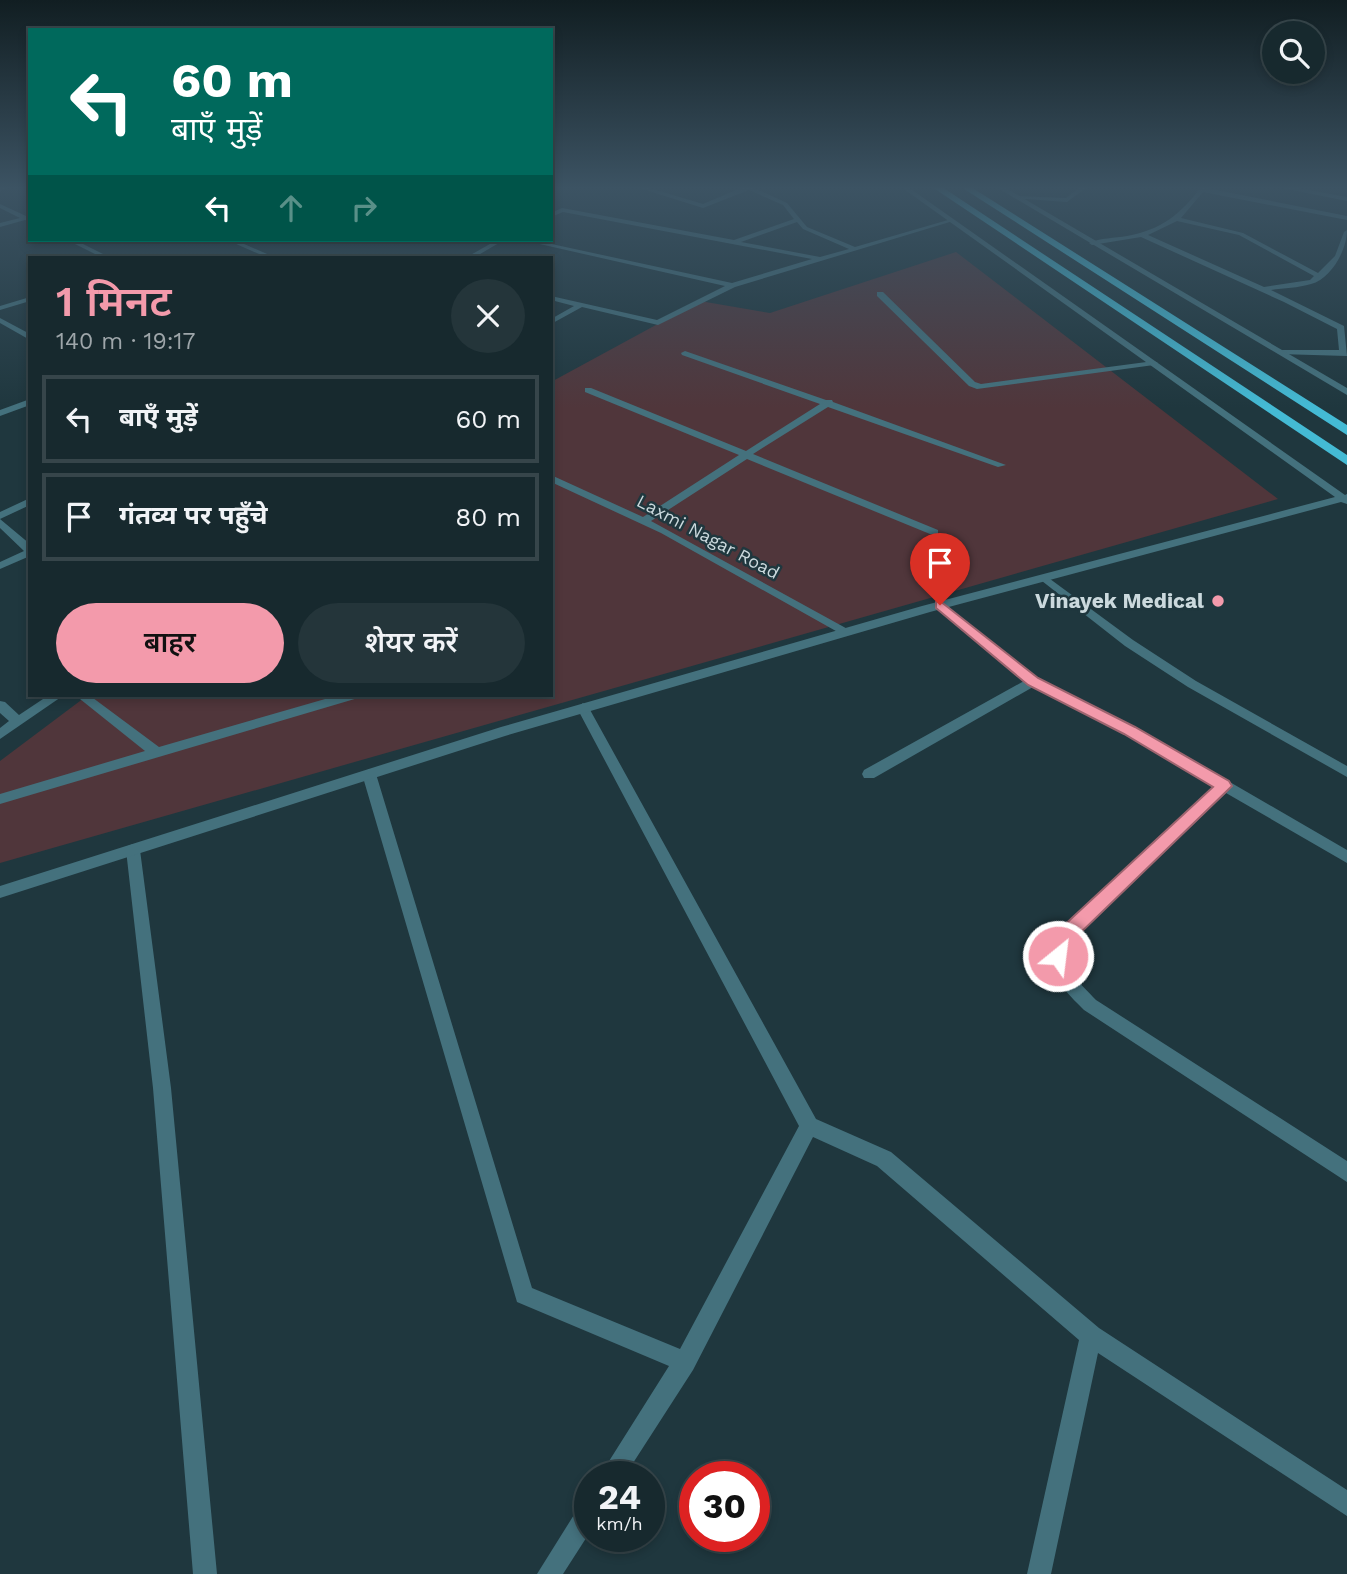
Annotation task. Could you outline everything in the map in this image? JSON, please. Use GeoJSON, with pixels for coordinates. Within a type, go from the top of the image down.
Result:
{"type":"FeatureCollection","features":[{"type":"Feature","properties":{"kind":"highway"},"geometry":{"type":"LineString","coordinates":[[1046,260],[1347,461]]}},
{"type":"Feature","properties":{"kind":"highway"},"geometry":{"type":"LineString","coordinates":[[1080,260],[1347,431]]}},
{"type":"Feature","properties":{"kind":"street"},"geometry":{"type":"LineString","coordinates":[[619,260],[732,285]]}},
{"type":"Feature","properties":{"kind":"street"},"geometry":{"type":"LineString","coordinates":[[553,298],[659,323],[732,285],[812,260]]}},
{"type":"Feature","properties":{"kind":"street"},"geometry":{"type":"LineString","coordinates":[[1007,260],[1346,499]]}},
{"type":"Feature","properties":{"kind":"street"},"geometry":{"type":"LineString","coordinates":[[1122,260],[1347,392]]}},
{"type":"Feature","properties":{"kind":"street"},"geometry":{"type":"LineString","coordinates":[[1200,260],[1341,328],[1346,353],[1282,352]]}},
{"type":"Feature","properties":{"kind":"street"},"geometry":{"type":"LineString","coordinates":[[1289,260],[1318,276]]}},
{"type":"Feature","properties":{"kind":"street"},"geometry":{"type":"LineString","coordinates":[[1261,289],[1312,282],[1334,260]]}},
{"type":"Feature","properties":{"kind":"street"},"geometry":{"type":"LineString","coordinates":[[880,294],[972,384],[980,387],[1154,363]]}},
{"type":"Feature","properties":{"kind":"street"},"geometry":{"type":"LineString","coordinates":[[0,308],[28,300]]}},
{"type":"Feature","properties":{"kind":"street"},"geometry":{"type":"LineString","coordinates":[[553,321],[582,304]]}},
{"type":"Feature","properties":{"kind":"street"},"geometry":{"type":"LineString","coordinates":[[0,320],[28,337]]}},
{"type":"Feature","properties":{"kind":"street"},"geometry":{"type":"LineString","coordinates":[[685,354],[829,402],[1001,465]]}},
{"type":"Feature","properties":{"kind":"street"},"geometry":{"type":"LineString","coordinates":[[588,390],[934,531]]}},
{"type":"Feature","properties":{"kind":"street"},"geometry":{"type":"LineString","coordinates":[[643,521],[829,402]]}},
{"type":"Feature","properties":{"kind":"street"},"geometry":{"type":"LineString","coordinates":[[0,413],[28,403]]}},
{"type":"Feature","properties":{"kind":"street","name":"Laxmi Nagar Road"},"geometry":{"type":"LineString","coordinates":[[553,479],[643,521],[847,632]]}},
{"type":"Feature","properties":{"kind":"street"},"geometry":{"type":"LineString","coordinates":[[0,892],[583,708],[940,605],[1346,499]]}},
{"type":"Feature","properties":{"kind":"street"},"geometry":{"type":"LineString","coordinates":[[0,516],[28,502]]}},
{"type":"Feature","properties":{"kind":"street"},"geometry":{"type":"LineString","coordinates":[[0,522],[28,549]]}},
{"type":"Feature","properties":{"kind":"street"},"geometry":{"type":"LineString","coordinates":[[0,566],[28,552]]}},
{"type":"Feature","properties":{"kind":"street"},"geometry":{"type":"LineString","coordinates":[[1046,579],[1129,643],[1192,684],[1347,772]]}},
{"type":"Feature","properties":{"kind":"street"},"geometry":{"type":"LineString","coordinates":[[940,605],[1033,682],[1130,730],[1347,857]]}},
{"type":"Feature","properties":{"kind":"street"},"geometry":{"type":"LineString","coordinates":[[869,774],[1033,682]]}},
{"type":"Feature","properties":{"kind":"street"},"geometry":{"type":"LineString","coordinates":[[0,734],[55,697]]}},
{"type":"Feature","properties":{"kind":"street"},"geometry":{"type":"LineString","coordinates":[[84,697],[157,753]]}},
{"type":"Feature","properties":{"kind":"street"},"geometry":{"type":"LineString","coordinates":[[0,799],[346,697]]}},
{"type":"Feature","properties":{"kind":"street"},"geometry":{"type":"LineString","coordinates":[[0,705],[17,721]]}},
{"type":"Feature","properties":{"kind":"street"},"geometry":{"type":"LineString","coordinates":[[583,708],[809,1126],[884,1159],[1091,1336],[1347,1504]]}},
{"type":"Feature","properties":{"kind":"street"},"geometry":{"type":"LineString","coordinates":[[369,774],[524,1295],[685,1362]]}},
{"type":"Feature","properties":{"kind":"street"},"geometry":{"type":"LineString","coordinates":[[1224,786],[1066,935],[1058,956],[1061,975],[1090,1005],[1347,1171]]}},
{"type":"Feature","properties":{"kind":"street"},"geometry":{"type":"LineString","coordinates":[[132,850],[162,1088],[205,1574]]}},
{"type":"Feature","properties":{"kind":"street"},"geometry":{"type":"LineString","coordinates":[[621,1461],[685,1362],[809,1126]]}},
{"type":"Feature","properties":{"kind":"street"},"geometry":{"type":"LineString","coordinates":[[1039,1574],[1091,1336]]}},
{"type":"Feature","properties":{"kind":"street"},"geometry":{"type":"LineString","coordinates":[[548,1574],[574,1534]]}},
{"type":"Feature","properties":{"kind":"shaded area"},"geometry":{"type":"Polygon","coordinates":[[[930,260],[967,260],[1278,499],[0,863],[0,761],[85,697],[553,697],[553,381],[700,301],[770,313],[930,260]]]}},
{"type":"Feature","properties":{"kind":"place","name":"Vinayek Medical"},"geometry":{"type":"Point","coordinates":[1218,601]}},
{"type":"Feature","properties":{"kind":"route"},"geometry":{"type":"LineString","coordinates":[[940,605],[1033,682],[1130,730],[1224,786],[1066,935],[1058,956]]}}]}
